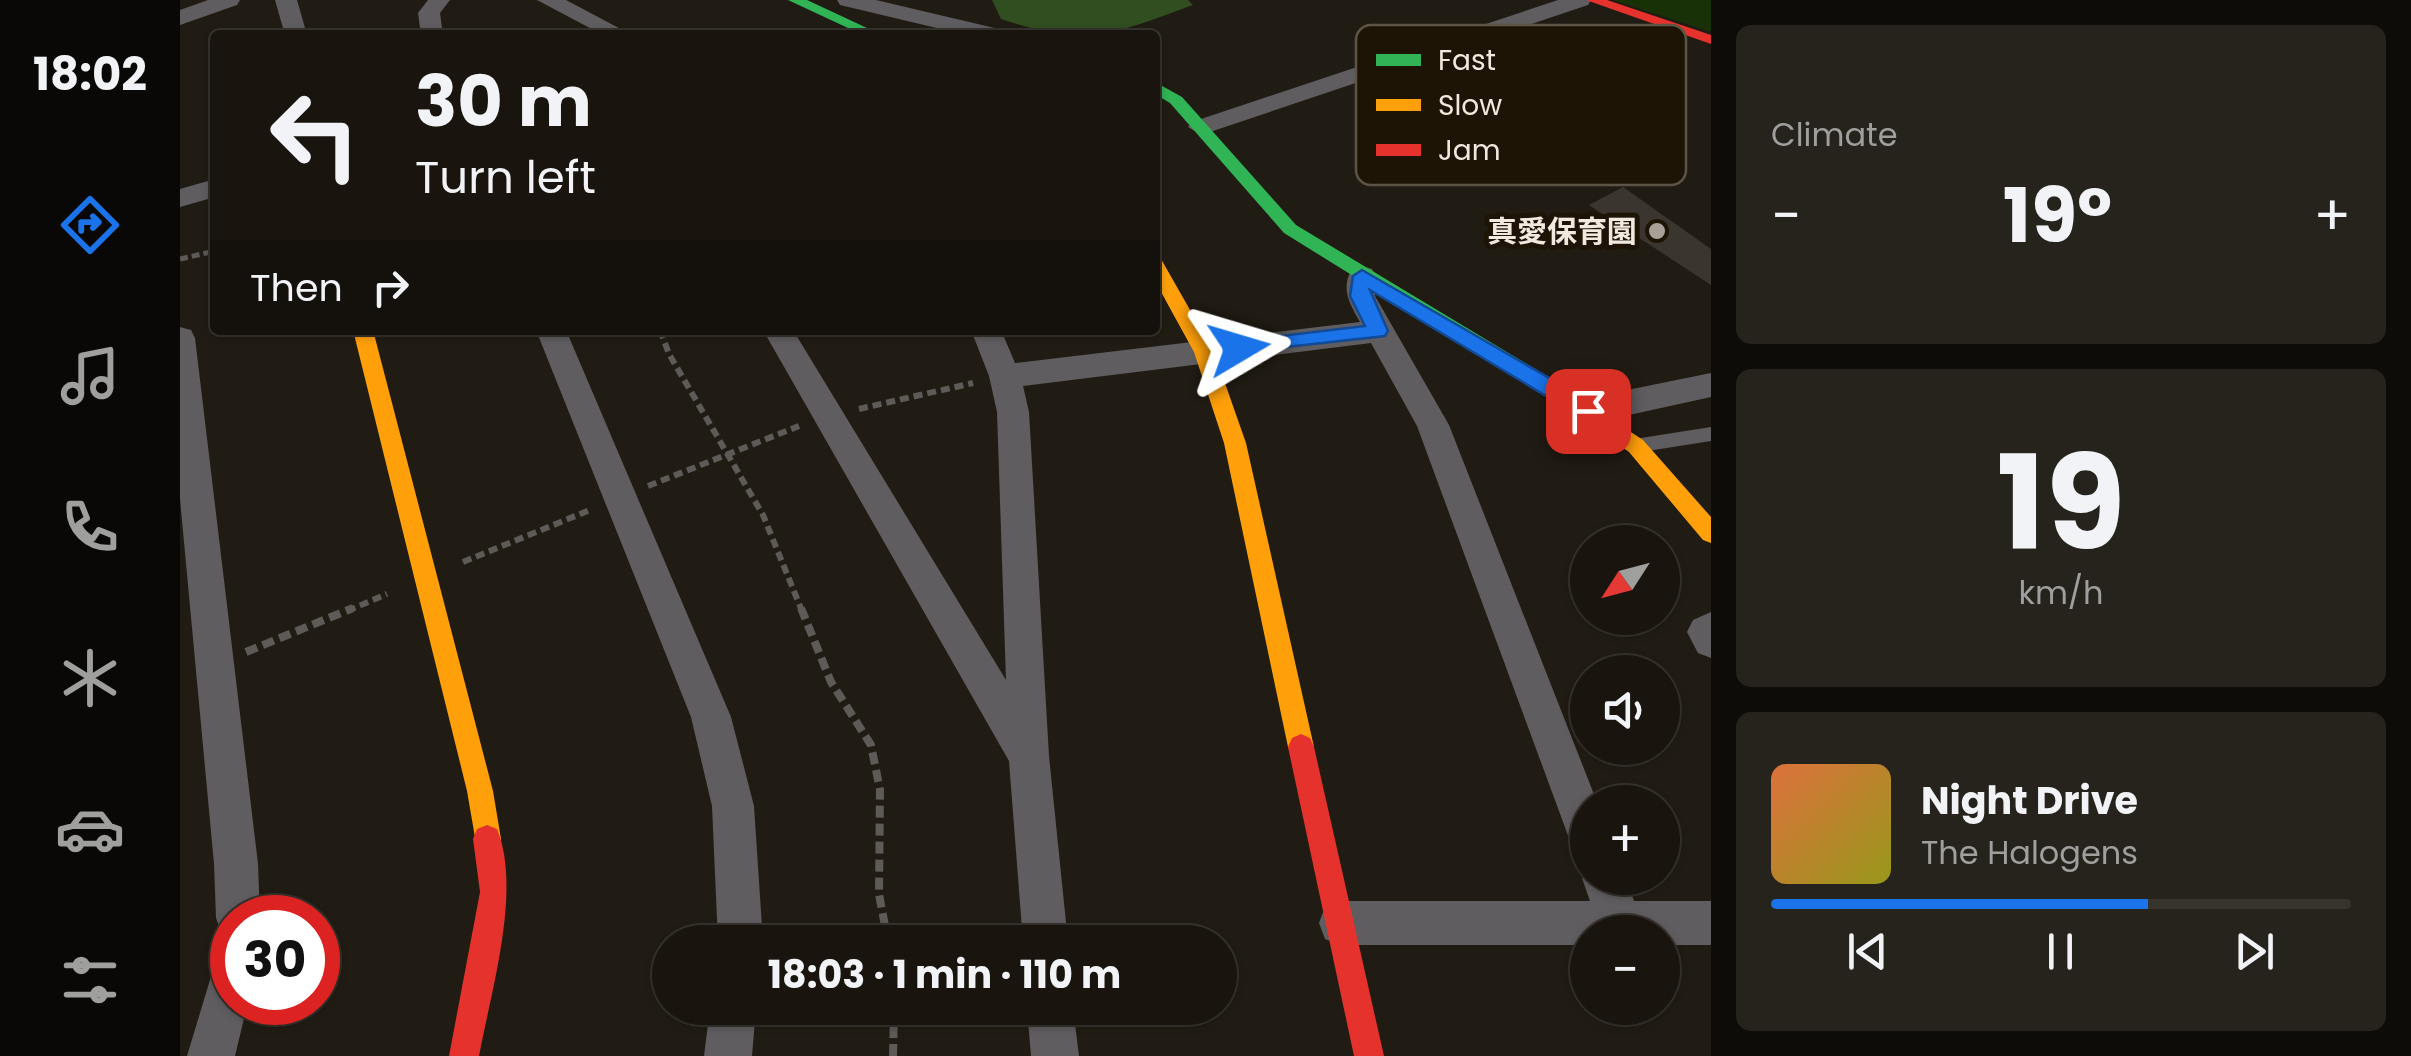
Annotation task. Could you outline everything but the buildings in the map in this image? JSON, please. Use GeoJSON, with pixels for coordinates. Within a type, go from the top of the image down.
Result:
{"type":"FeatureCollection","features":[{"type":"Feature","properties":{"kind":"street"},"geometry":{"type":"LineString","coordinates":[[180,18],[229,0]]}},
{"type":"Feature","properties":{"kind":"street"},"geometry":{"type":"LineString","coordinates":[[286,0],[295,30]]}},
{"type":"Feature","properties":{"kind":"street"},"geometry":{"type":"LineString","coordinates":[[431,30],[429,13],[439,0]]}},
{"type":"Feature","properties":{"kind":"street"},"geometry":{"type":"LineString","coordinates":[[548,0],[611,30]]}},
{"type":"Feature","properties":{"kind":"street"},"geometry":{"type":"LineString","coordinates":[[848,0],[974,30]]}},
{"type":"Feature","properties":{"kind":"street"},"geometry":{"type":"LineString","coordinates":[[1506,25],[1580,0]]}},
{"type":"Feature","properties":{"kind":"street"},"geometry":{"type":"LineString","coordinates":[[1593,0],[1667,25]]}},
{"type":"Feature","properties":{"kind":"street"},"geometry":{"type":"LineString","coordinates":[[806,1],[864,30]]}},
{"type":"Feature","properties":{"kind":"street"},"geometry":{"type":"LineString","coordinates":[[1686,32],[1711,40]]}},
{"type":"Feature","properties":{"kind":"street"},"geometry":{"type":"LineString","coordinates":[[1202,128],[1356,76]]}},
{"type":"Feature","properties":{"kind":"street"},"geometry":{"type":"LineString","coordinates":[[1160,89],[1176,100],[1290,229],[1588,411],[1636,446],[1711,533]]}},
{"type":"Feature","properties":{"kind":"street"},"geometry":{"type":"LineString","coordinates":[[180,198],[210,189]]}},
{"type":"Feature","properties":{"kind":"street"},"geometry":{"type":"LineString","coordinates":[[1160,273],[1204,352],[1235,443],[1369,1056]]}},
{"type":"Feature","properties":{"kind":"street"},"geometry":{"type":"LineString","coordinates":[[1362,276],[1360,296],[1434,425],[1570,786]]}},
{"type":"Feature","properties":{"kind":"street"},"geometry":{"type":"LineString","coordinates":[[1005,376],[1378,331]]}},
{"type":"Feature","properties":{"kind":"street"},"geometry":{"type":"LineString","coordinates":[[364,335],[480,791],[494,892],[464,1056]]}},
{"type":"Feature","properties":{"kind":"street"},"geometry":{"type":"LineString","coordinates":[[553,335],[710,717],[733,806],[740,925]]}},
{"type":"Feature","properties":{"kind":"street"},"geometry":{"type":"LineString","coordinates":[[781,335],[1029,756]]}},
{"type":"Feature","properties":{"kind":"street"},"geometry":{"type":"LineString","coordinates":[[988,335],[1014,412],[1029,756],[1044,925]]}},
{"type":"Feature","properties":{"kind":"street"},"geometry":{"type":"LineString","coordinates":[[180,338],[237,895]]}},
{"type":"Feature","properties":{"kind":"street"},"geometry":{"type":"LineString","coordinates":[[1588,411],[1711,385]]}},
{"type":"Feature","properties":{"kind":"street"},"geometry":{"type":"LineString","coordinates":[[1711,629],[1706,632],[1711,641]]}},
{"type":"Feature","properties":{"kind":"street"},"geometry":{"type":"LineString","coordinates":[[1341,923],[1570,924]]}},
{"type":"Feature","properties":{"kind":"street"},"geometry":{"type":"LineString","coordinates":[[1680,923],[1711,923]]}},
{"type":"Feature","properties":{"kind":"street"},"geometry":{"type":"LineString","coordinates":[[211,1056],[219,1025]]}},
{"type":"Feature","properties":{"kind":"street"},"geometry":{"type":"LineString","coordinates":[[728,1056],[732,1025]]}},
{"type":"Feature","properties":{"kind":"street"},"geometry":{"type":"LineString","coordinates":[[1051,1025],[1054,1056]]}},
{"type":"Feature","properties":{"kind":"lane"},"geometry":{"type":"LineString","coordinates":[[1636,446],[1711,434]]}},
{"type":"Feature","properties":{"kind":"path"},"geometry":{"type":"LineString","coordinates":[[180,259],[210,252]]}},
{"type":"Feature","properties":{"kind":"path"},"geometry":{"type":"LineString","coordinates":[[662,335],[669,354],[763,515],[831,682],[871,745],[880,790],[880,894],[885,925]]}},
{"type":"Feature","properties":{"kind":"path"},"geometry":{"type":"LineString","coordinates":[[893,1056],[894,1025]]}},
{"type":"Feature","properties":{"kind":"green space"},"geometry":{"type":"Polygon","coordinates":[[[992,0],[1188,0],[1193,5],[1119,30],[1041,30],[1001,19],[992,0]]]}},
{"type":"Feature","properties":{"kind":"green space"},"geometry":{"type":"Polygon","coordinates":[[[1613,0],[1711,0],[1711,32],[1613,0]]]}},
{"type":"Feature","properties":{"kind":"traffic: fast"},"geometry":{"type":"LineString","coordinates":[[795,0],[864,30]]}},
{"type":"Feature","properties":{"kind":"traffic: fast"},"geometry":{"type":"LineString","coordinates":[[1160,90],[1176,100],[1290,229],[1573,402]]}},
{"type":"Feature","properties":{"kind":"traffic: slow"},"geometry":{"type":"LineString","coordinates":[[1160,273],[1204,352],[1235,443],[1301,747]]}},
{"type":"Feature","properties":{"kind":"traffic: slow"},"geometry":{"type":"LineString","coordinates":[[364,335],[480,791],[487,839]]}},
{"type":"Feature","properties":{"kind":"traffic: slow"},"geometry":{"type":"LineString","coordinates":[[1573,402],[1636,446],[1711,533]]}},
{"type":"Feature","properties":{"kind":"traffic: jam"},"geometry":{"type":"LineString","coordinates":[[1593,0],[1667,25]]}},
{"type":"Feature","properties":{"kind":"traffic: jam"},"geometry":{"type":"LineString","coordinates":[[1686,32],[1711,40]]}},
{"type":"Feature","properties":{"kind":"traffic: jam"},"geometry":{"type":"LineString","coordinates":[[1301,747],[1369,1056]]}},
{"type":"Feature","properties":{"kind":"traffic: jam"},"geometry":{"type":"LineString","coordinates":[[464,1056],[494,892],[487,839]]}},
{"type":"Feature","properties":{"kind":"place","name":"真愛保育園"},"geometry":{"type":"Point","coordinates":[1657,231]}},
{"type":"Feature","properties":{"kind":"route"},"geometry":{"type":"LineString","coordinates":[[1239,348],[1378,331],[1360,296],[1362,276],[1588,411]]}}]}
